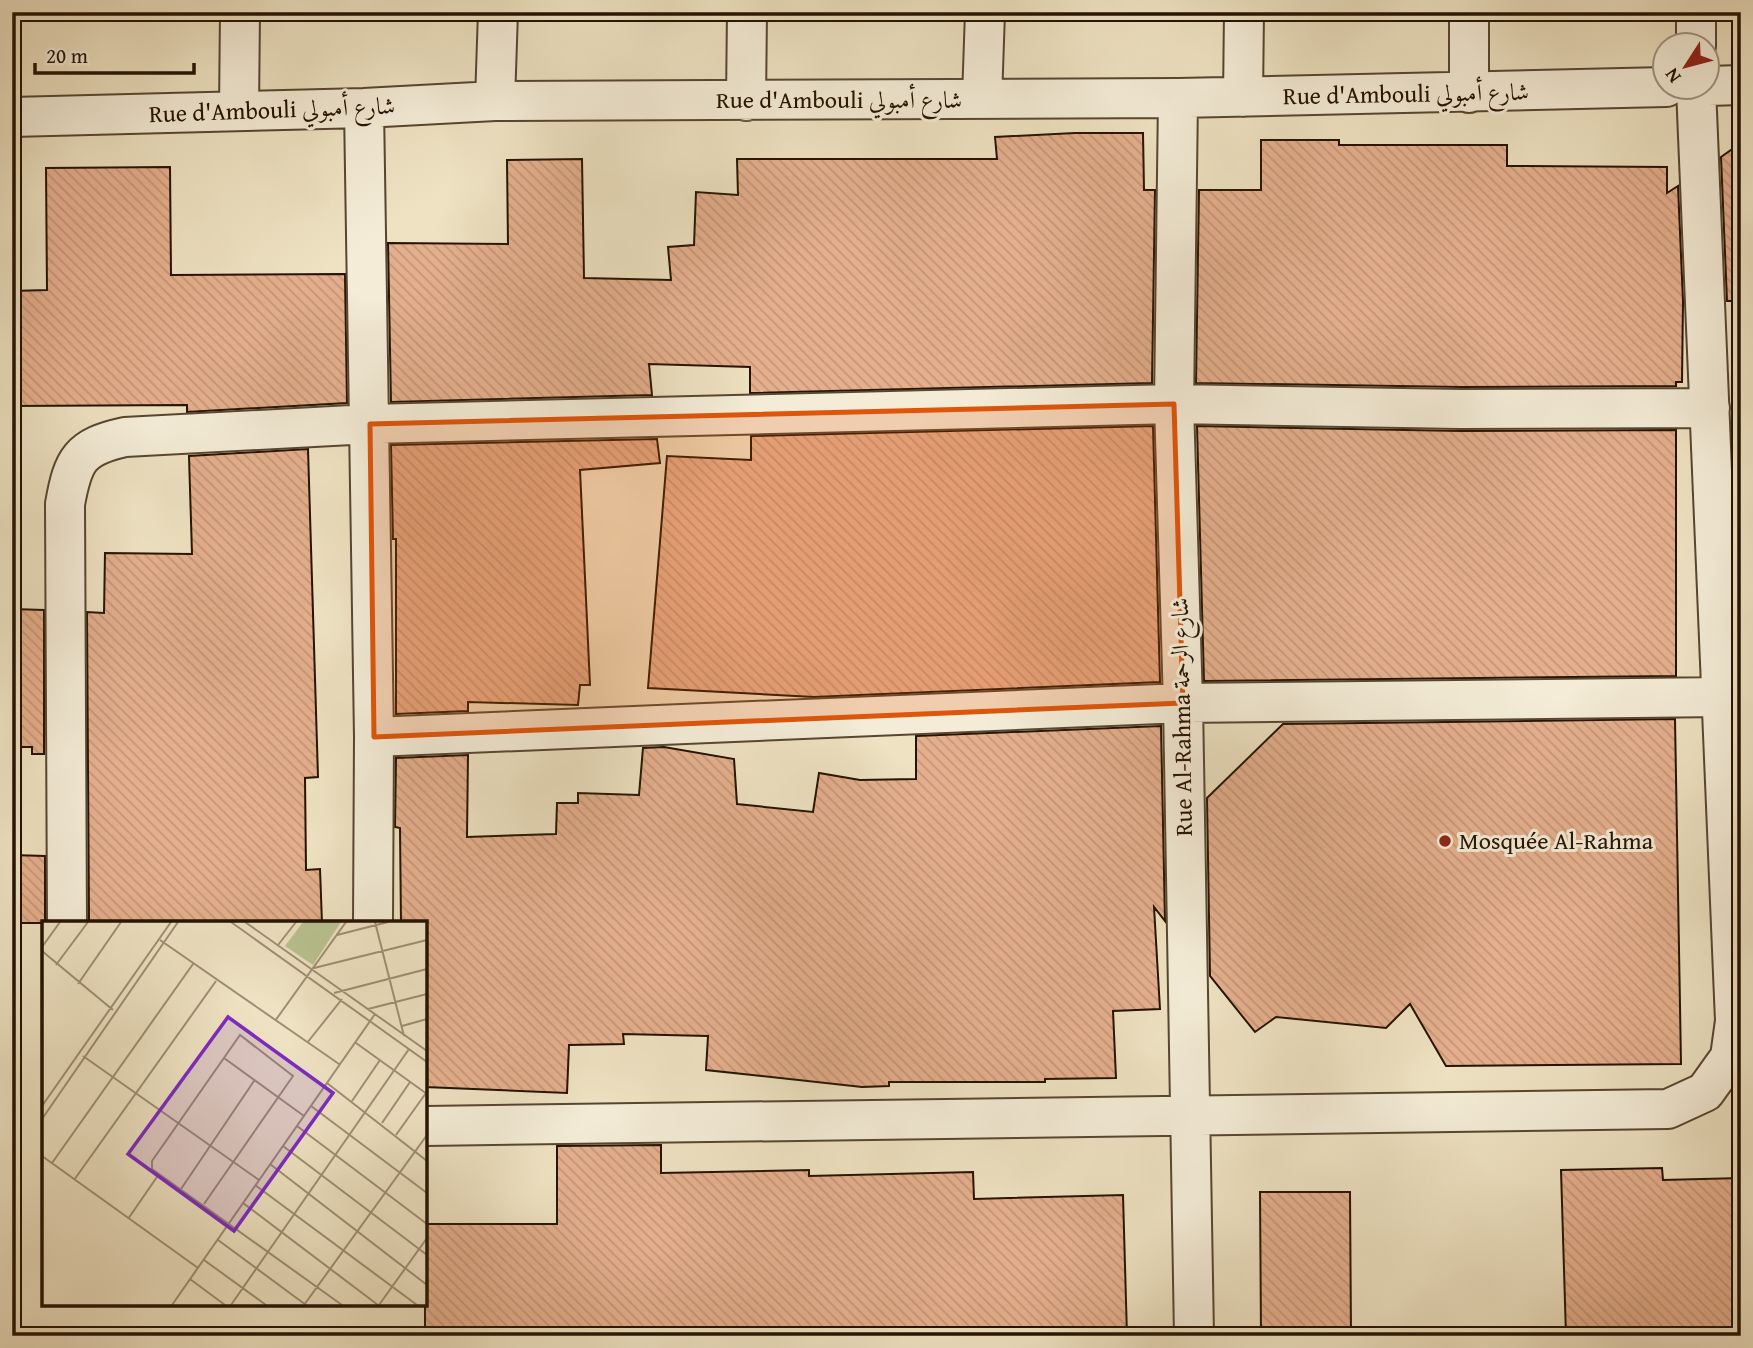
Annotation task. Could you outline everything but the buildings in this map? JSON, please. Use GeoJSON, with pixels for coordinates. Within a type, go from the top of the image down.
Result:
{"type":"FeatureCollection","features":[{"type":"Feature","properties":{"kind":"street"},"geometry":{"type":"LineString","coordinates":[[239,111],[240,12]]}},
{"type":"Feature","properties":{"kind":"street"},"geometry":{"type":"LineString","coordinates":[[495,101],[498,12]]}},
{"type":"Feature","properties":{"kind":"street"},"geometry":{"type":"LineString","coordinates":[[746,101],[747,12]]}},
{"type":"Feature","properties":{"kind":"street"},"geometry":{"type":"LineString","coordinates":[[982,99],[985,12]]}},
{"type":"Feature","properties":{"kind":"street"},"geometry":{"type":"LineString","coordinates":[[1243,97],[1244,12]]}},
{"type":"Feature","properties":{"kind":"street"},"geometry":{"type":"LineString","coordinates":[[1469,12],[1469,93]]}},
{"type":"Feature","properties":{"kind":"street"},"geometry":{"type":"LineString","coordinates":[[1696,12],[1696,32]]}},
{"type":"Feature","properties":{"kind":"street"},"geometry":{"type":"LineString","coordinates":[[1722,86],[1741,85]]}},
{"type":"Feature","properties":{"kind":"street","name":"Rue d'Ambouli شارع أمبولي"},"geometry":{"type":"LineString","coordinates":[[12,117],[364,108],[495,101],[1178,98],[1652,87]]}},
{"type":"Feature","properties":{"kind":"street","name":"Rue Al-Rahma شارع الرحمة"},"geometry":{"type":"LineString","coordinates":[[1178,98],[1174,404],[1184,703],[1194,1336]]}},
{"type":"Feature","properties":{"kind":"street"},"geometry":{"type":"LineString","coordinates":[[427,1126],[1668,1109],[1705,1092],[1730,1057],[1738,962],[1723,697],[1697,102]]}},
{"type":"Feature","properties":{"kind":"street"},"geometry":{"type":"LineString","coordinates":[[364,108],[374,737],[373,921]]}},
{"type":"Feature","properties":{"kind":"street"},"geometry":{"type":"LineString","coordinates":[[67,921],[65,504],[72,468],[97,443],[125,438],[370,424],[1174,404],[1461,409],[1710,408]]}},
{"type":"Feature","properties":{"kind":"street"},"geometry":{"type":"LineString","coordinates":[[374,737],[1184,703],[1723,697]]}},
{"type":"Feature","properties":{"kind":"highlighted area"},"geometry":{"type":"Polygon","coordinates":[[[1174,404],[1183,703],[374,737],[370,424],[1174,404]]]}},
{"type":"Feature","properties":{"kind":"place","name":"Mosquée Al-Rahma"},"geometry":{"type":"Point","coordinates":[1445,841]}}]}
